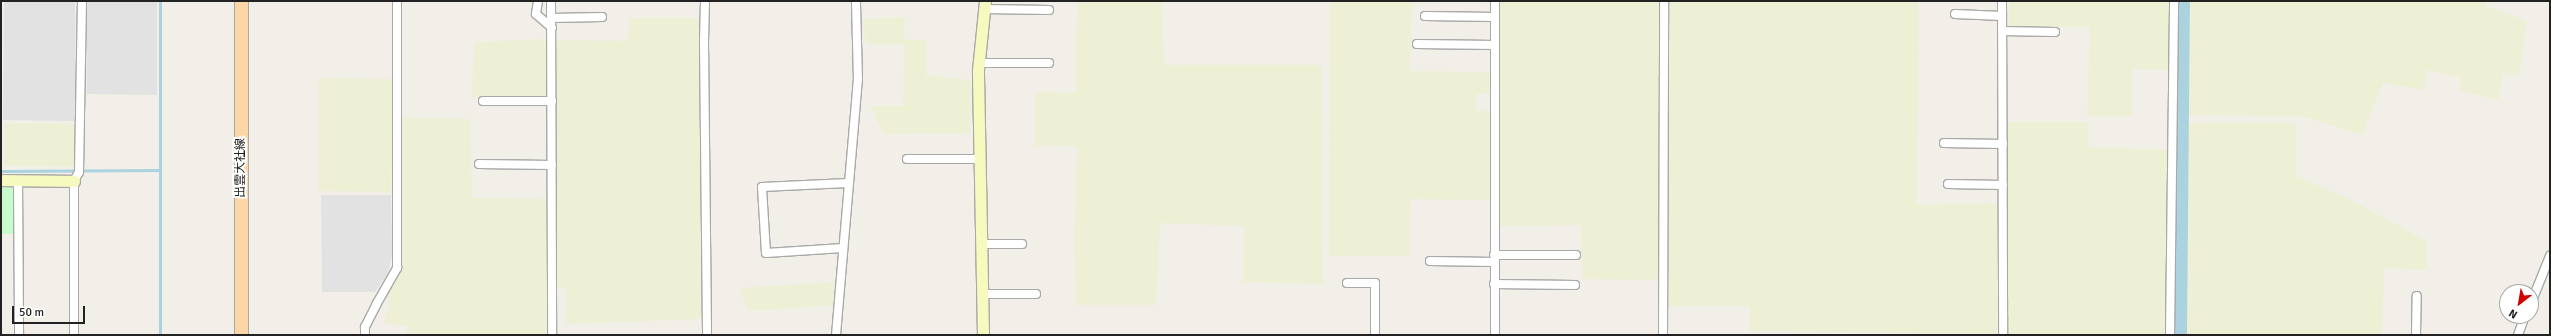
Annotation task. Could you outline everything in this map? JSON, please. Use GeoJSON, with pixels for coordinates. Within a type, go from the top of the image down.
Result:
{"type":"FeatureCollection","features":[{"type":"Feature","properties":{"kind":"main road","name":"出雲大社線"},"geometry":{"type":"LineString","coordinates":[[241,1],[241,335]]}},
{"type":"Feature","properties":{"kind":"street"},"geometry":{"type":"LineString","coordinates":[[74,335],[74,181],[79,172],[82,1]]}},
{"type":"Feature","properties":{"kind":"street"},"geometry":{"type":"LineString","coordinates":[[365,335],[365,328],[397,268],[397,1]]}},
{"type":"Feature","properties":{"kind":"street"},"geometry":{"type":"LineString","coordinates":[[538,1],[536,14],[552,28]]}},
{"type":"Feature","properties":{"kind":"street"},"geometry":{"type":"LineString","coordinates":[[551,1],[552,335]]}},
{"type":"Feature","properties":{"kind":"street"},"geometry":{"type":"LineString","coordinates":[[706,1],[704,66],[707,335]]}},
{"type":"Feature","properties":{"kind":"street"},"geometry":{"type":"LineString","coordinates":[[836,335],[858,80],[856,1]]}},
{"type":"Feature","properties":{"kind":"street"},"geometry":{"type":"LineString","coordinates":[[1495,335],[1494,258],[1496,1]]}},
{"type":"Feature","properties":{"kind":"street"},"geometry":{"type":"LineString","coordinates":[[1663,335],[1664,1]]}},
{"type":"Feature","properties":{"kind":"street"},"geometry":{"type":"LineString","coordinates":[[2002,1],[2002,335]]}},
{"type":"Feature","properties":{"kind":"street"},"geometry":{"type":"LineString","coordinates":[[2170,335],[2174,1]]}},
{"type":"Feature","properties":{"kind":"street"},"geometry":{"type":"LineString","coordinates":[[983,335],[979,63],[985,5],[1049,10]]}},
{"type":"Feature","properties":{"kind":"street"},"geometry":{"type":"LineString","coordinates":[[1955,14],[2002,16]]}},
{"type":"Feature","properties":{"kind":"street"},"geometry":{"type":"LineString","coordinates":[[1425,16],[1495,17]]}},
{"type":"Feature","properties":{"kind":"street"},"geometry":{"type":"LineString","coordinates":[[552,18],[602,17]]}},
{"type":"Feature","properties":{"kind":"street"},"geometry":{"type":"LineString","coordinates":[[2002,31],[2055,32]]}},
{"type":"Feature","properties":{"kind":"street"},"geometry":{"type":"LineString","coordinates":[[1417,44],[1495,45]]}},
{"type":"Feature","properties":{"kind":"street"},"geometry":{"type":"LineString","coordinates":[[979,63],[1049,63]]}},
{"type":"Feature","properties":{"kind":"street"},"geometry":{"type":"LineString","coordinates":[[482,101],[552,101]]}},
{"type":"Feature","properties":{"kind":"street"},"geometry":{"type":"LineString","coordinates":[[1944,143],[2003,144]]}},
{"type":"Feature","properties":{"kind":"street"},"geometry":{"type":"LineString","coordinates":[[907,159],[980,160]]}},
{"type":"Feature","properties":{"kind":"street"},"geometry":{"type":"LineString","coordinates":[[479,164],[552,165]]}},
{"type":"Feature","properties":{"kind":"street"},"geometry":{"type":"LineString","coordinates":[[1,180],[74,181]]}},
{"type":"Feature","properties":{"kind":"street"},"geometry":{"type":"LineString","coordinates":[[18,180],[19,335]]}},
{"type":"Feature","properties":{"kind":"street"},"geometry":{"type":"LineString","coordinates":[[843,248],[766,253],[762,187],[848,183]]}},
{"type":"Feature","properties":{"kind":"street"},"geometry":{"type":"LineString","coordinates":[[1948,184],[2003,186]]}},
{"type":"Feature","properties":{"kind":"street"},"geometry":{"type":"LineString","coordinates":[[981,244],[1022,244]]}},
{"type":"Feature","properties":{"kind":"street"},"geometry":{"type":"LineString","coordinates":[[1430,261],[1576,256]]}},
{"type":"Feature","properties":{"kind":"street"},"geometry":{"type":"LineString","coordinates":[[2538,284],[2550,256]]}},
{"type":"Feature","properties":{"kind":"street"},"geometry":{"type":"LineString","coordinates":[[1347,283],[1375,283],[1375,335]]}},
{"type":"Feature","properties":{"kind":"street"},"geometry":{"type":"LineString","coordinates":[[1494,284],[1575,285]]}},
{"type":"Feature","properties":{"kind":"street"},"geometry":{"type":"LineString","coordinates":[[982,294],[1036,294]]}},
{"type":"Feature","properties":{"kind":"street"},"geometry":{"type":"LineString","coordinates":[[2416,335],[2417,296]]}},
{"type":"Feature","properties":{"kind":"street"},"geometry":{"type":"LineString","coordinates":[[2518,335],[2523,324]]}},
{"type":"Feature","properties":{"kind":"green space"},"geometry":{"type":"Polygon","coordinates":[[[1077,1],[1162,1],[1164,65],[1321,65],[1323,284],[1243,282],[1244,226],[1160,223],[1156,305],[1076,305],[1074,241],[1077,146],[1035,146],[1035,92],[1075,93],[1077,1]]]}},
{"type":"Feature","properties":{"kind":"green space"},"geometry":{"type":"Polygon","coordinates":[[[1330,1],[1412,1],[1410,71],[1489,72],[1489,94],[1476,94],[1476,111],[1490,111],[1491,200],[1411,199],[1409,256],[1329,256],[1330,1]]]}},
{"type":"Feature","properties":{"kind":"green space"},"geometry":{"type":"Polygon","coordinates":[[[1500,1],[1660,1],[1659,280],[1582,279],[1581,225],[1500,226],[1500,1]]]}},
{"type":"Feature","properties":{"kind":"green space"},"geometry":{"type":"Polygon","coordinates":[[[1670,1],[1919,1],[1917,205],[1998,203],[1997,334],[1749,331],[1749,306],[1667,306],[1670,1]]]}},
{"type":"Feature","properties":{"kind":"green space"},"geometry":{"type":"Polygon","coordinates":[[[2009,1],[2169,1],[2168,70],[2132,69],[2132,116],[2087,116],[2090,27],[2009,26],[2009,1]]]}},
{"type":"Feature","properties":{"kind":"green space"},"geometry":{"type":"Polygon","coordinates":[[[2184,1],[2487,1],[2485,6],[2527,21],[2519,76],[2503,72],[2498,100],[2460,91],[2461,78],[2427,70],[2424,90],[2383,83],[2362,135],[2301,116],[2182,115],[2184,1]]]}},
{"type":"Feature","properties":{"kind":"green space"},"geometry":{"type":"Polygon","coordinates":[[[905,17],[904,39],[926,40],[926,75],[971,80],[970,133],[885,134],[879,125],[871,106],[903,106],[904,44],[866,44],[862,19],[905,17]]]}},
{"type":"Feature","properties":{"kind":"green space"},"geometry":{"type":"Polygon","coordinates":[[[629,18],[700,18],[701,319],[566,324],[567,289],[556,288],[555,40],[628,41],[629,18]]]}},
{"type":"Feature","properties":{"kind":"green space"},"geometry":{"type":"Polygon","coordinates":[[[546,39],[546,97],[472,97],[474,42],[546,39]]]}},
{"type":"Feature","properties":{"kind":"green space"},"geometry":{"type":"Polygon","coordinates":[[[319,78],[392,79],[391,192],[318,191],[319,78]]]}},
{"type":"Feature","properties":{"kind":"green space"},"geometry":{"type":"Polygon","coordinates":[[[399,117],[470,119],[472,198],[547,199],[548,335],[407,335],[407,326],[383,323],[390,304],[386,297],[402,267],[399,117]]]}},
{"type":"Feature","properties":{"kind":"green space"},"geometry":{"type":"Polygon","coordinates":[[[2007,122],[2088,122],[2088,147],[2168,150],[2167,335],[2006,335],[2007,122]]]}},
{"type":"Feature","properties":{"kind":"green space"},"geometry":{"type":"Polygon","coordinates":[[[4,123],[75,124],[74,167],[4,166],[4,123]]]}},
{"type":"Feature","properties":{"kind":"green space"},"geometry":{"type":"Polygon","coordinates":[[[2182,123],[2296,123],[2296,176],[2349,199],[2427,241],[2427,270],[2384,268],[2382,335],[2181,335],[2182,123]]]}},
{"type":"Feature","properties":{"kind":"green space"},"geometry":{"type":"Polygon","coordinates":[[[1,184],[10,184],[14,189],[13,234],[1,234],[1,184]]]}},
{"type":"Feature","properties":{"kind":"green space"},"geometry":{"type":"Polygon","coordinates":[[[837,282],[835,305],[748,311],[739,288],[837,282]]]}},
{"type":"Feature","properties":{"kind":"shaded area"},"geometry":{"type":"Polygon","coordinates":[[[4,1],[75,1],[76,121],[3,120],[4,1]]]}},
{"type":"Feature","properties":{"kind":"shaded area"},"geometry":{"type":"Polygon","coordinates":[[[86,1],[157,1],[157,95],[87,94],[86,1]]]}},
{"type":"Feature","properties":{"kind":"shaded area"},"geometry":{"type":"Polygon","coordinates":[[[321,195],[391,195],[392,255],[388,272],[375,292],[322,292],[321,195]]]}},
{"type":"Feature","properties":{"kind":"waterway"},"geometry":{"type":"LineString","coordinates":[[160,1],[160,335]]}},
{"type":"Feature","properties":{"kind":"waterway"},"geometry":{"type":"LineString","coordinates":[[2178,335],[2181,1]]}},
{"type":"Feature","properties":{"kind":"waterway"},"geometry":{"type":"LineString","coordinates":[[1,171],[159,170]]}}]}
